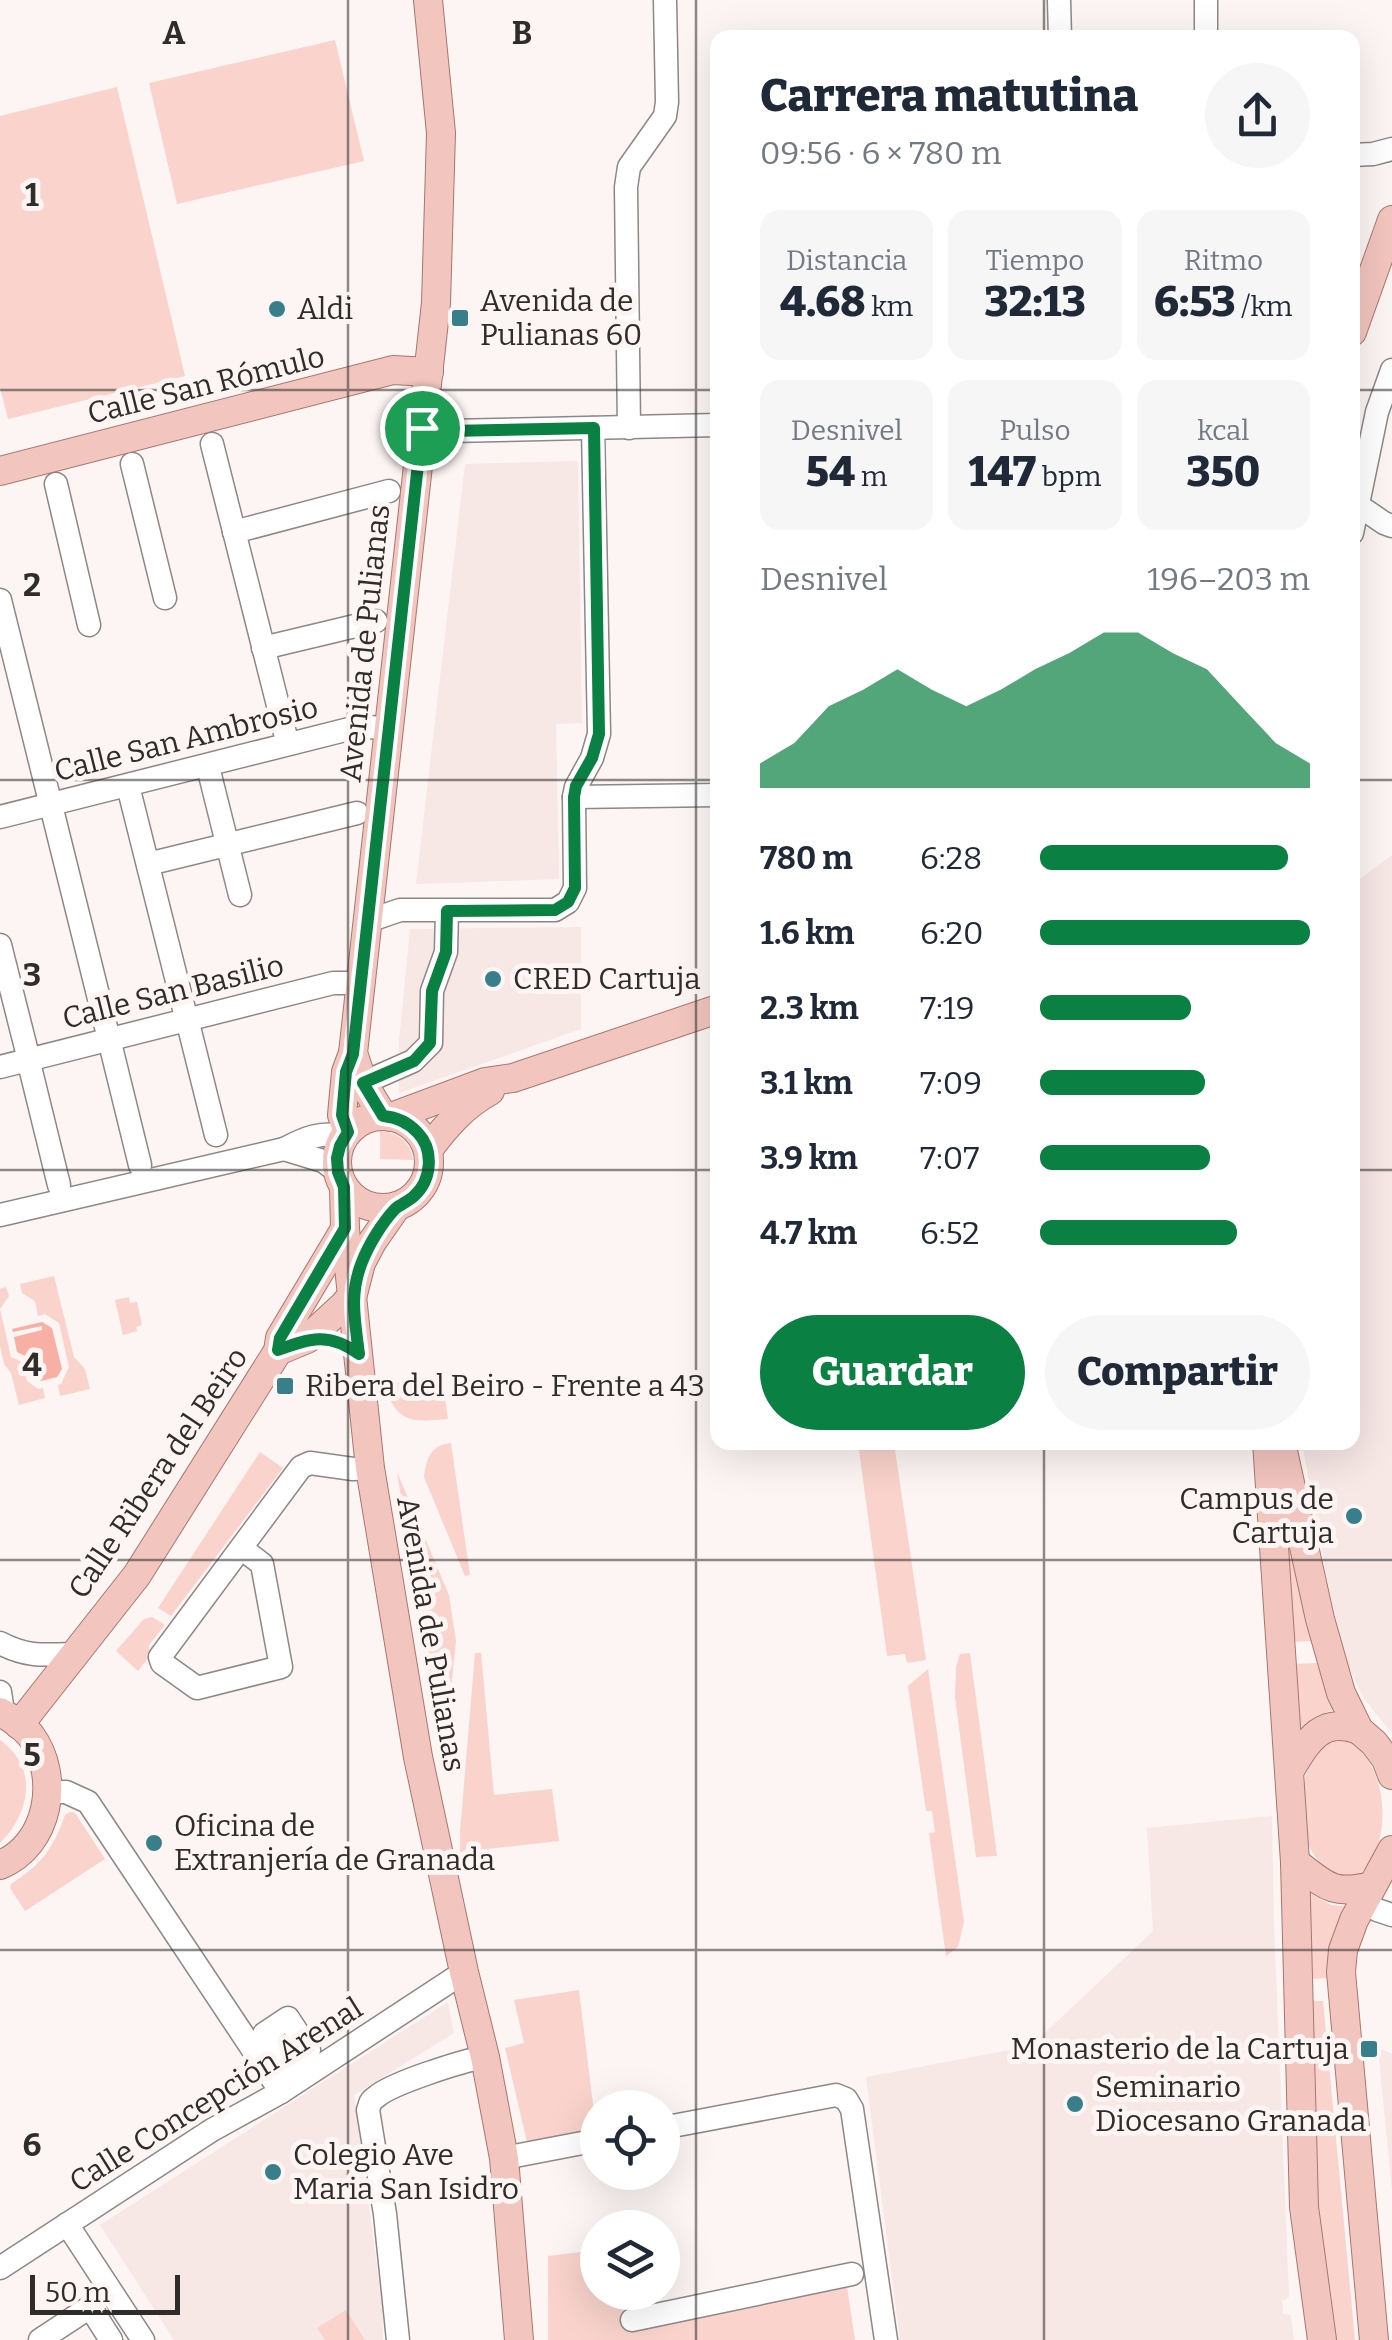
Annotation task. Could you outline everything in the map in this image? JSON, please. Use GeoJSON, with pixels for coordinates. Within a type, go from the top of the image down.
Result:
{"type":"FeatureCollection","features":[{"type":"Feature","properties":{"kind":"main road","name":"Avenida de Pulianas"},"geometry":{"type":"LineString","coordinates":[[347,1134],[342,1115],[346,1072],[353,1054],[436,303],[441,133],[428,0]]}},
{"type":"Feature","properties":{"kind":"main road"},"geometry":{"type":"LineString","coordinates":[[1360,310],[1392,220]]}},
{"type":"Feature","properties":{"kind":"main road","name":"Calle San Rómulo"},"geometry":{"type":"LineString","coordinates":[[0,471],[393,370],[429,372]]}},
{"type":"Feature","properties":{"kind":"main road"},"geometry":{"type":"LineString","coordinates":[[428,1150],[472,1100],[513,1078],[710,1013]]}},
{"type":"Feature","properties":{"kind":"main road","name":"Avenida de Pulianas"},"geometry":{"type":"LineString","coordinates":[[353,1054],[363,1083],[387,1116]]}},
{"type":"Feature","properties":{"kind":"main road"},"geometry":{"type":"LineString","coordinates":[[387,1116],[408,1124],[420,1135],[428,1150],[429,1164],[421,1189],[412,1198],[397,1206],[373,1208],[358,1202],[341,1179],[337,1158],[347,1134],[371,1118],[485,1082],[513,1078]]}},
{"type":"Feature","properties":{"kind":"main road","name":"Avenida de Pulianas"},"geometry":{"type":"LineString","coordinates":[[341,1179],[370,1468],[418,1757],[504,2158],[519,2340]]}},
{"type":"Feature","properties":{"kind":"main road","name":"Avenida de Pulianas"},"geometry":{"type":"LineString","coordinates":[[352,1294],[372,1242],[397,1206]]}},
{"type":"Feature","properties":{"kind":"main road","name":"Calle Ribera del Beiro"},"geometry":{"type":"LineString","coordinates":[[5,1710],[73,1654],[136,1574],[278,1350],[280,1338],[345,1228]]}},
{"type":"Feature","properties":{"kind":"main road","name":"Calle Ribera del Beiro"},"geometry":{"type":"LineString","coordinates":[[278,1350],[307,1339],[352,1294]]}},
{"type":"Feature","properties":{"kind":"main road"},"geometry":{"type":"LineString","coordinates":[[307,1339],[334,1340],[359,1354]]}},
{"type":"Feature","properties":{"kind":"main road"},"geometry":{"type":"LineString","coordinates":[[1268,1450],[1295,1862],[1304,2207],[1322,2340]]}},
{"type":"Feature","properties":{"kind":"main road"},"geometry":{"type":"LineString","coordinates":[[1283,1450],[1330,1658],[1359,1730]]}},
{"type":"Feature","properties":{"kind":"main road"},"geometry":{"type":"LineString","coordinates":[[0,1865],[28,1845],[42,1822],[48,1792],[46,1768],[38,1749],[30,1734],[5,1710]]}},
{"type":"Feature","properties":{"kind":"main road"},"geometry":{"type":"LineString","coordinates":[[1290,1770],[1307,1744],[1324,1728],[1346,1725],[1374,1742],[1390,1765]]}},
{"type":"Feature","properties":{"kind":"main road"},"geometry":{"type":"LineString","coordinates":[[1374,2340],[1341,1972],[1343,1950],[1362,1892],[1392,1850]]}},
{"type":"Feature","properties":{"kind":"main road"},"geometry":{"type":"LineString","coordinates":[[1295,1862],[1336,1890],[1362,1892]]}},
{"type":"Feature","properties":{"kind":"street"},"geometry":{"type":"LineString","coordinates":[[629,428],[626,187],[630,166],[664,116],[667,102],[665,0]]}},
{"type":"Feature","properties":{"kind":"street"},"geometry":{"type":"LineString","coordinates":[[1059,0],[1060,30]]}},
{"type":"Feature","properties":{"kind":"street"},"geometry":{"type":"LineString","coordinates":[[1206,0],[1206,30]]}},
{"type":"Feature","properties":{"kind":"street"},"geometry":{"type":"LineString","coordinates":[[1360,496],[1376,412],[1392,370]]}},
{"type":"Feature","properties":{"kind":"street"},"geometry":{"type":"LineString","coordinates":[[422,428],[449,431],[710,426]]}},
{"type":"Feature","properties":{"kind":"street"},"geometry":{"type":"LineString","coordinates":[[368,921],[400,910],[555,910],[568,902],[575,888],[574,797],[599,734],[594,428]]}},
{"type":"Feature","properties":{"kind":"street"},"geometry":{"type":"LineString","coordinates":[[212,444],[285,733]]}},
{"type":"Feature","properties":{"kind":"street"},"geometry":{"type":"LineString","coordinates":[[132,464],[165,598]]}},
{"type":"Feature","properties":{"kind":"street"},"geometry":{"type":"LineString","coordinates":[[56,484],[89,625]]}},
{"type":"Feature","properties":{"kind":"street"},"geometry":{"type":"LineString","coordinates":[[234,532],[389,491]]}},
{"type":"Feature","properties":{"kind":"street"},"geometry":{"type":"LineString","coordinates":[[1360,507],[1392,526]]}},
{"type":"Feature","properties":{"kind":"street"},"geometry":{"type":"LineString","coordinates":[[0,600],[140,1165]]}},
{"type":"Feature","properties":{"kind":"street"},"geometry":{"type":"LineString","coordinates":[[263,648],[376,620]]}},
{"type":"Feature","properties":{"kind":"street","name":"Calle San Ambrosio"},"geometry":{"type":"LineString","coordinates":[[0,817],[361,726],[388,729]]}},
{"type":"Feature","properties":{"kind":"street"},"geometry":{"type":"LineString","coordinates":[[209,771],[240,894]]}},
{"type":"Feature","properties":{"kind":"street"},"geometry":{"type":"LineString","coordinates":[[129,790],[216,1135]]}},
{"type":"Feature","properties":{"kind":"street"},"geometry":{"type":"LineString","coordinates":[[574,797],[710,795]]}},
{"type":"Feature","properties":{"kind":"street"},"geometry":{"type":"LineString","coordinates":[[148,864],[356,814]]}},
{"type":"Feature","properties":{"kind":"street"},"geometry":{"type":"LineString","coordinates":[[371,889],[400,910]]}},
{"type":"Feature","properties":{"kind":"street"},"geometry":{"type":"LineString","coordinates":[[363,1083],[414,1061],[430,1043],[432,991],[446,952],[447,911]]}},
{"type":"Feature","properties":{"kind":"street"},"geometry":{"type":"LineString","coordinates":[[0,946],[59,1185]]}},
{"type":"Feature","properties":{"kind":"street","name":"Calle San Basilio"},"geometry":{"type":"LineString","coordinates":[[0,1067],[110,1043],[334,983],[361,984]]}},
{"type":"Feature","properties":{"kind":"street"},"geometry":{"type":"LineString","coordinates":[[0,1215],[284,1149],[328,1132],[347,1134]]}},
{"type":"Feature","properties":{"kind":"street"},"geometry":{"type":"LineString","coordinates":[[284,1149],[323,1161],[341,1179]]}},
{"type":"Feature","properties":{"kind":"street"},"geometry":{"type":"LineString","coordinates":[[241,1548],[262,1564],[281,1668],[198,1688],[162,1663],[160,1657],[301,1467],[310,1462],[370,1468]]}},
{"type":"Feature","properties":{"kind":"street"},"geometry":{"type":"LineString","coordinates":[[0,1643],[29,1655],[73,1654]]}},
{"type":"Feature","properties":{"kind":"street"},"geometry":{"type":"LineString","coordinates":[[48,1792],[66,1792],[88,1802],[281,2092]]}},
{"type":"Feature","properties":{"kind":"street"},"geometry":{"type":"LineString","coordinates":[[1362,1892],[1377,1910],[1392,1915]]}},
{"type":"Feature","properties":{"kind":"street","name":"Calle Concepción Arenal"},"geometry":{"type":"LineString","coordinates":[[0,2268],[464,1972]]}},
{"type":"Feature","properties":{"kind":"street"},"geometry":{"type":"LineString","coordinates":[[398,2340],[385,2214],[368,2110],[371,2100],[385,2090],[484,2057]]}},
{"type":"Feature","properties":{"kind":"street"},"geometry":{"type":"LineString","coordinates":[[680,2125],[836,2095],[846,2099],[852,2109],[886,2340]]}},
{"type":"Feature","properties":{"kind":"street"},"geometry":{"type":"LineString","coordinates":[[504,2158],[580,2143]]}},
{"type":"Feature","properties":{"kind":"street"},"geometry":{"type":"LineString","coordinates":[[67,2224],[143,2340]]}},
{"type":"Feature","properties":{"kind":"street"},"geometry":{"type":"LineString","coordinates":[[632,2320],[852,2274]]}},
{"type":"Feature","properties":{"kind":"street"},"geometry":{"type":"LineString","coordinates":[[40,2340],[90,2307],[111,2340]]}},
{"type":"Feature","properties":{"kind":"shaded area"},"geometry":{"type":"Polygon","coordinates":[[[335,40],[364,161],[177,204],[149,83],[335,40]]]}},
{"type":"Feature","properties":{"kind":"shaded area"},"geometry":{"type":"Polygon","coordinates":[[[117,87],[185,376],[8,419],[0,387],[0,116],[117,87]]]}},
{"type":"Feature","properties":{"kind":"shaded area"},"geometry":{"type":"Polygon","coordinates":[[[578,461],[582,723],[556,724],[559,879],[416,884],[465,464],[578,461]]]}},
{"type":"Feature","properties":{"kind":"shaded area"},"geometry":{"type":"Polygon","coordinates":[[[1392,855],[1392,1733],[1364,1699],[1345,1659],[1303,1450],[1360,1450],[1360,879],[1392,855]]]}},
{"type":"Feature","properties":{"kind":"shaded area","name":"CRED Cartuja"},"geometry":{"type":"Polygon","coordinates":[[[581,927],[581,1029],[399,1093],[399,1041],[410,929],[581,927]]]}},
{"type":"Feature","properties":{"kind":"shaded area"},"geometry":{"type":"Polygon","coordinates":[[[380,1131],[402,1139],[413,1160],[380,1159],[380,1131]]]}},
{"type":"Feature","properties":{"kind":"shaded area"},"geometry":{"type":"Polygon","coordinates":[[[54,1276],[74,1357],[85,1369],[90,1389],[60,1396],[58,1385],[69,1367],[59,1323],[45,1314],[38,1316],[35,1301],[22,1293],[20,1284],[54,1276]]]}},
{"type":"Feature","properties":{"kind":"shaded area"},"geometry":{"type":"Polygon","coordinates":[[[6,1287],[9,1296],[0,1309],[0,1289],[6,1287]]]}},
{"type":"Feature","properties":{"kind":"shaded area"},"geometry":{"type":"Polygon","coordinates":[[[129,1297],[130,1303],[137,1302],[142,1325],[123,1335],[115,1300],[129,1297]]]}},
{"type":"Feature","properties":{"kind":"shaded area"},"geometry":{"type":"Polygon","coordinates":[[[0,1309],[11,1357],[22,1362],[27,1381],[43,1388],[45,1398],[19,1405],[0,1346],[0,1309]]]}},
{"type":"Feature","properties":{"kind":"shaded area"},"geometry":{"type":"Polygon","coordinates":[[[42,1322],[52,1328],[62,1369],[57,1377],[41,1381],[33,1376],[29,1358],[17,1352],[14,1337],[42,1330],[42,1326],[13,1332],[12,1329],[42,1322]]]}},
{"type":"Feature","properties":{"kind":"shaded area"},"geometry":{"type":"Polygon","coordinates":[[[442,1378],[448,1419],[407,1418],[394,1407],[384,1384],[442,1378]]]}},
{"type":"Feature","properties":{"kind":"shaded area"},"geometry":{"type":"Polygon","coordinates":[[[451,1443],[470,1575],[465,1576],[424,1477],[431,1454],[439,1446],[451,1443]]]}},
{"type":"Feature","properties":{"kind":"shaded area"},"geometry":{"type":"Polygon","coordinates":[[[859,1450],[895,1450],[926,1660],[907,1663],[905,1654],[887,1656],[859,1450]]]}},
{"type":"Feature","properties":{"kind":"shaded area"},"geometry":{"type":"Polygon","coordinates":[[[260,1452],[283,1468],[171,1616],[158,1608],[260,1452]]]}},
{"type":"Feature","properties":{"kind":"shaded area"},"geometry":{"type":"Polygon","coordinates":[[[397,1472],[449,1595],[456,1641],[443,1764],[397,1472]]]}},
{"type":"Feature","properties":{"kind":"shaded area"},"geometry":{"type":"Polygon","coordinates":[[[1294,1542],[1314,1641],[1290,1642],[1284,1543],[1294,1542]]]}},
{"type":"Feature","properties":{"kind":"shaded area"},"geometry":{"type":"Polygon","coordinates":[[[152,1617],[165,1625],[149,1645],[149,1657],[138,1671],[116,1651],[144,1619],[152,1617]]]}},
{"type":"Feature","properties":{"kind":"shaded area"},"geometry":{"type":"Polygon","coordinates":[[[475,1653],[481,1653],[494,1795],[552,1789],[559,1841],[460,1852],[475,1653]]]}},
{"type":"Feature","properties":{"kind":"shaded area"},"geometry":{"type":"Polygon","coordinates":[[[970,1653],[997,1856],[976,1857],[955,1697],[960,1654],[970,1653]]]}},
{"type":"Feature","properties":{"kind":"shaded area"},"geometry":{"type":"Polygon","coordinates":[[[1318,1663],[1336,1709],[1316,1716],[1298,1729],[1292,1664],[1318,1663]]]}},
{"type":"Feature","properties":{"kind":"shaded area"},"geometry":{"type":"Polygon","coordinates":[[[928,1669],[964,1922],[958,1947],[946,1956],[929,1833],[935,1832],[932,1811],[926,1811],[908,1686],[928,1669]]]}},
{"type":"Feature","properties":{"kind":"shaded area"},"geometry":{"type":"Polygon","coordinates":[[[1343,1738],[1368,1761],[1381,1795],[1382,1813],[1377,1849],[1370,1864],[1350,1876],[1330,1871],[1314,1854],[1305,1833],[1302,1805],[1311,1762],[1329,1742],[1343,1738]]]}},
{"type":"Feature","properties":{"kind":"shaded area"},"geometry":{"type":"Polygon","coordinates":[[[0,1740],[21,1764],[26,1791],[18,1818],[0,1843],[0,1740]]]}},
{"type":"Feature","properties":{"kind":"shaded area"},"geometry":{"type":"Polygon","coordinates":[[[70,1812],[75,1813],[105,1859],[25,1911],[11,1884],[45,1855],[70,1812]]]}},
{"type":"Feature","properties":{"kind":"shaded area","name":"Seminario Diocesano Granada"},"geometry":{"type":"Polygon","coordinates":[[[1272,1816],[1289,2297],[1282,2301],[1283,2314],[1291,2315],[1294,2340],[900,2340],[866,2077],[1031,2046],[1153,1931],[1147,1828],[1272,1816]]]}},
{"type":"Feature","properties":{"kind":"shaded area"},"geometry":{"type":"Polygon","coordinates":[[[1303,1889],[1331,1905],[1344,1906],[1333,1937],[1329,1978],[1307,1979],[1303,1889]]]}},
{"type":"Feature","properties":{"kind":"shaded area"},"geometry":{"type":"Polygon","coordinates":[[[579,1990],[591,2090],[580,2090],[580,2132],[527,2142],[505,2048],[524,2043],[514,2000],[579,1990]]]}},
{"type":"Feature","properties":{"kind":"shaded area"},"geometry":{"type":"Polygon","coordinates":[[[1307,2001],[1323,2001],[1355,2340],[1332,2340],[1316,2221],[1307,2001]]]}},
{"type":"Feature","properties":{"kind":"shaded area","name":"Colegio Ave Maria San Isidro"},"geometry":{"type":"Polygon","coordinates":[[[448,2002],[454,2033],[354,2095],[382,2304],[383,2340],[174,2340],[100,2225],[448,2002]]]}},
{"type":"Feature","properties":{"kind":"shaded area"},"geometry":{"type":"Polygon","coordinates":[[[1378,2048],[1392,2054],[1392,2191],[1378,2048]]]}},
{"type":"Feature","properties":{"kind":"shaded area"},"geometry":{"type":"Polygon","coordinates":[[[580,2252],[580,2310],[624,2310],[625,2317],[680,2310],[680,2306],[845,2273],[855,2340],[548,2340],[548,2256],[580,2252]]]}},
{"type":"Feature","properties":{"kind":"shaded area"},"geometry":{"type":"Polygon","coordinates":[[[346,2310],[365,2340],[325,2340],[317,2328],[346,2310]]]}},
{"type":"Feature","properties":{"kind":"place","name":"Aldi"},"geometry":{"type":"Point","coordinates":[277,309]}},
{"type":"Feature","properties":{"kind":"place","name":"Avenida de Pulianas 60"},"geometry":{"type":"Point","coordinates":[460,318]}},
{"type":"Feature","properties":{"kind":"place","name":"CRED Cartuja"},"geometry":{"type":"Point","coordinates":[493,979]}},
{"type":"Feature","properties":{"kind":"place","name":"Ribera del Beiro - Frente a 43"},"geometry":{"type":"Point","coordinates":[285,1386]}},
{"type":"Feature","properties":{"kind":"place","name":"Campus de Cartuja"},"geometry":{"type":"Point","coordinates":[1354,1516]}},
{"type":"Feature","properties":{"kind":"place","name":"Oficina de Extranjería de Granada"},"geometry":{"type":"Point","coordinates":[154,1843]}},
{"type":"Feature","properties":{"kind":"place","name":"Monasterio de la Cartuja"},"geometry":{"type":"Point","coordinates":[1369,2049]}},
{"type":"Feature","properties":{"kind":"place","name":"Seminario Diocesano Granada"},"geometry":{"type":"Point","coordinates":[1075,2104]}},
{"type":"Feature","properties":{"kind":"place","name":"Colegio Ave Maria San Isidro"},"geometry":{"type":"Point","coordinates":[273,2172]}},
{"type":"Feature","properties":{"kind":"route"},"geometry":{"type":"LineString","coordinates":[[422,428],[594,428],[599,734],[574,797],[575,888],[568,902],[555,910],[447,911],[446,952],[432,991],[430,1043],[414,1061],[363,1083],[383,1116],[408,1124],[420,1135],[428,1150],[429,1164],[421,1189],[397,1206],[361,1264],[352,1294],[359,1354],[334,1340],[320,1338],[278,1350],[280,1338],[345,1228],[344,1187],[337,1158],[348,1132],[342,1115],[346,1072],[353,1054],[364,961],[422,428]]}}]}
